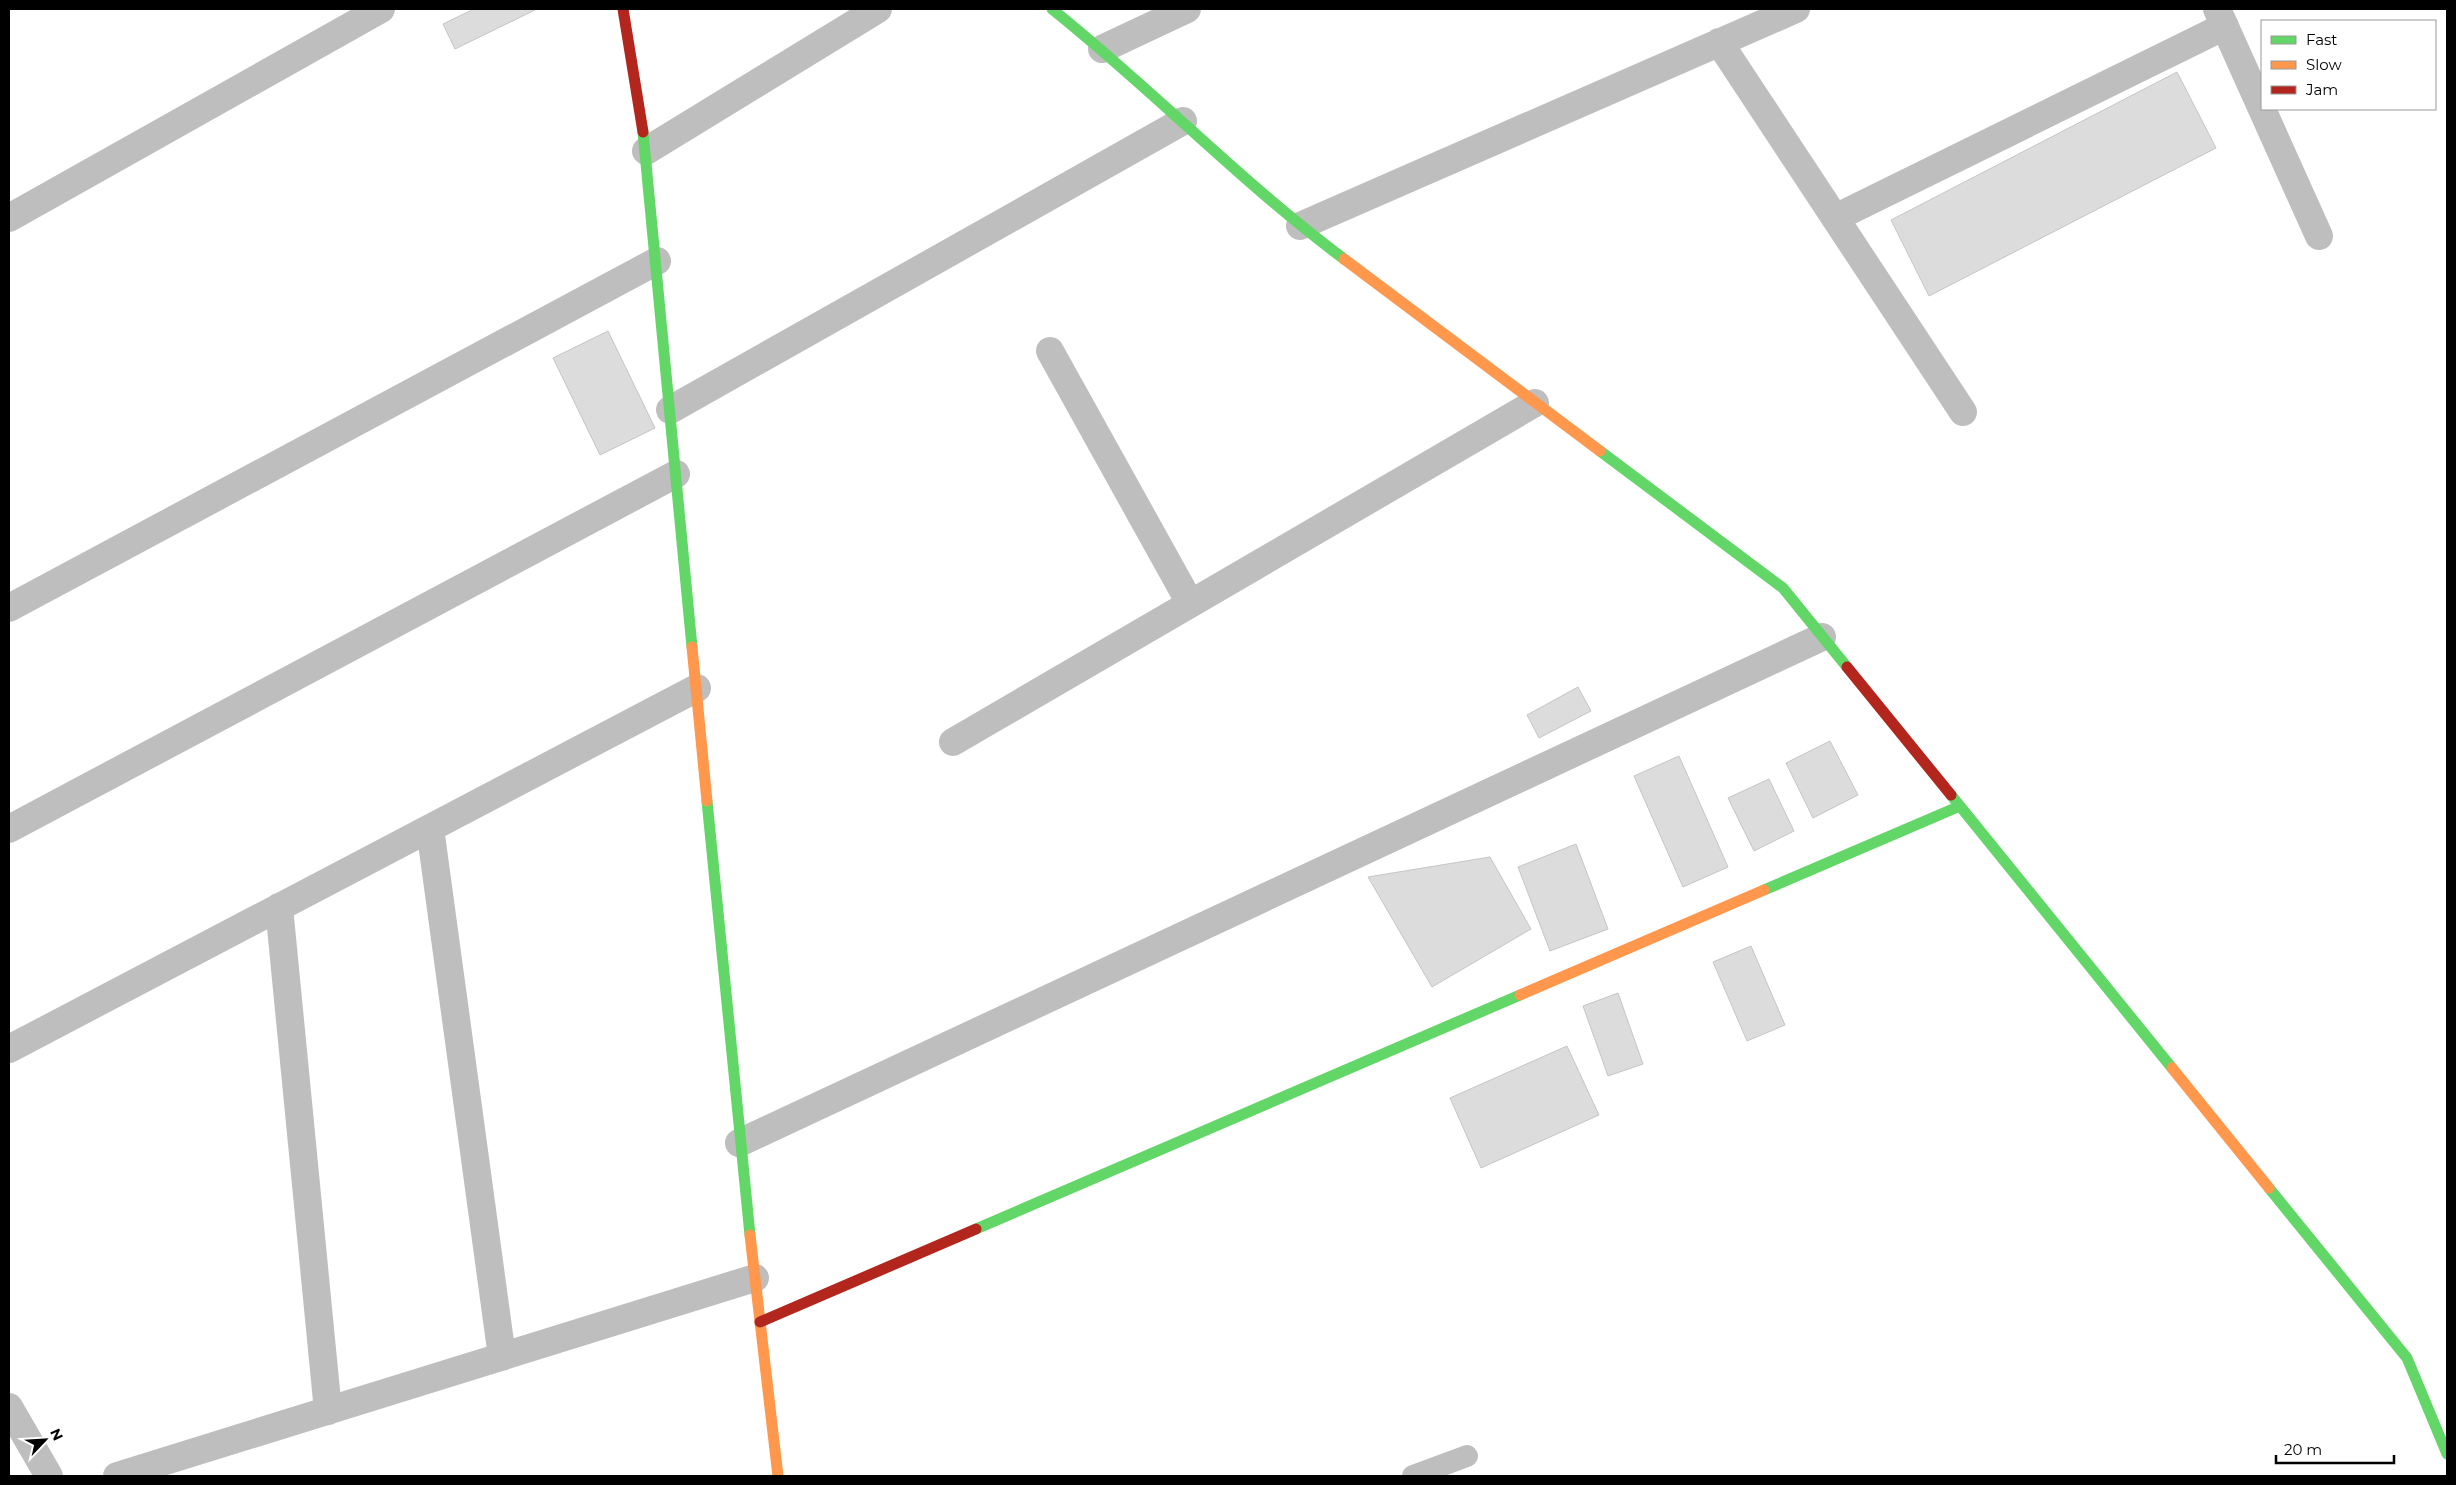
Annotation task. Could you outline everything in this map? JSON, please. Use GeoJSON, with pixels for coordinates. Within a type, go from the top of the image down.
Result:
{"type":"FeatureCollection","features":[{"type":"Feature","properties":{"kind":"street"},"geometry":{"type":"LineString","coordinates":[[9,218],[382,9]]}},
{"type":"Feature","properties":{"kind":"street"},"geometry":{"type":"LineString","coordinates":[[623,9],[646,151],[739,1143],[778,1476]]}},
{"type":"Feature","properties":{"kind":"street"},"geometry":{"type":"LineString","coordinates":[[646,151],[878,9]]}},
{"type":"Feature","properties":{"kind":"street"},"geometry":{"type":"LineString","coordinates":[[1052,9],[1102,49],[1300,226],[1783,588],[2408,1358],[2444,1438]]}},
{"type":"Feature","properties":{"kind":"street"},"geometry":{"type":"LineString","coordinates":[[1102,49],[1187,9]]}},
{"type":"Feature","properties":{"kind":"street"},"geometry":{"type":"LineString","coordinates":[[1300,226],[1796,9]]}},
{"type":"Feature","properties":{"kind":"street"},"geometry":{"type":"LineString","coordinates":[[1835,218],[2221,18],[2261,107]]}},
{"type":"Feature","properties":{"kind":"street"},"geometry":{"type":"LineString","coordinates":[[1720,42],[1963,412]]}},
{"type":"Feature","properties":{"kind":"street"},"geometry":{"type":"LineString","coordinates":[[2262,110],[2319,236]]}},
{"type":"Feature","properties":{"kind":"street"},"geometry":{"type":"LineString","coordinates":[[670,410],[1183,121]]}},
{"type":"Feature","properties":{"kind":"street"},"geometry":{"type":"LineString","coordinates":[[9,608],[657,261]]}},
{"type":"Feature","properties":{"kind":"street"},"geometry":{"type":"LineString","coordinates":[[1050,351],[1190,603]]}},
{"type":"Feature","properties":{"kind":"street"},"geometry":{"type":"LineString","coordinates":[[953,742],[1535,403]]}},
{"type":"Feature","properties":{"kind":"street"},"geometry":{"type":"LineString","coordinates":[[9,828],[676,474]]}},
{"type":"Feature","properties":{"kind":"street"},"geometry":{"type":"LineString","coordinates":[[739,1143],[1822,637]]}},
{"type":"Feature","properties":{"kind":"street"},"geometry":{"type":"LineString","coordinates":[[9,1049],[697,688]]}},
{"type":"Feature","properties":{"kind":"street"},"geometry":{"type":"LineString","coordinates":[[760,1322],[1960,806]]}},
{"type":"Feature","properties":{"kind":"street"},"geometry":{"type":"LineString","coordinates":[[430,828],[502,1357]]}},
{"type":"Feature","properties":{"kind":"street"},"geometry":{"type":"LineString","coordinates":[[279,907],[328,1410]]}},
{"type":"Feature","properties":{"kind":"street"},"geometry":{"type":"LineString","coordinates":[[117,1476],[755,1278]]}},
{"type":"Feature","properties":{"kind":"street"},"geometry":{"type":"LineString","coordinates":[[9,1407],[50,1476]]}},
{"type":"Feature","properties":{"kind":"lane"},"geometry":{"type":"LineString","coordinates":[[1413,1476],[1467,1456]]}},
{"type":"Feature","properties":{"kind":"building"},"geometry":{"type":"Polygon","coordinates":[[[474,9],[537,9],[455,49],[443,24],[474,9]]]}},
{"type":"Feature","properties":{"kind":"building"},"geometry":{"type":"Polygon","coordinates":[[[2177,72],[2216,148],[1929,296],[1891,220],[2177,72]]]}},
{"type":"Feature","properties":{"kind":"building"},"geometry":{"type":"Polygon","coordinates":[[[608,331],[655,428],[600,455],[553,358],[608,331]]]}},
{"type":"Feature","properties":{"kind":"building"},"geometry":{"type":"Polygon","coordinates":[[[1578,687],[1591,711],[1539,738],[1527,715],[1578,687]]]}},
{"type":"Feature","properties":{"kind":"building"},"geometry":{"type":"Polygon","coordinates":[[[1830,741],[1858,795],[1813,818],[1786,763],[1830,741]]]}},
{"type":"Feature","properties":{"kind":"building"},"geometry":{"type":"Polygon","coordinates":[[[1679,756],[1728,867],[1683,887],[1634,776],[1679,756]]]}},
{"type":"Feature","properties":{"kind":"building"},"geometry":{"type":"Polygon","coordinates":[[[1769,779],[1794,831],[1754,851],[1728,798],[1769,779]]]}},
{"type":"Feature","properties":{"kind":"building"},"geometry":{"type":"Polygon","coordinates":[[[1576,844],[1608,929],[1550,951],[1518,867],[1576,844]]]}},
{"type":"Feature","properties":{"kind":"building"},"geometry":{"type":"Polygon","coordinates":[[[1490,857],[1531,929],[1432,987],[1368,877],[1490,857]]]}},
{"type":"Feature","properties":{"kind":"building"},"geometry":{"type":"Polygon","coordinates":[[[1751,946],[1785,1025],[1747,1041],[1713,962],[1751,946]]]}},
{"type":"Feature","properties":{"kind":"building"},"geometry":{"type":"Polygon","coordinates":[[[1618,993],[1643,1064],[1608,1076],[1583,1006],[1618,993]]]}},
{"type":"Feature","properties":{"kind":"building"},"geometry":{"type":"Polygon","coordinates":[[[1567,1046],[1599,1115],[1481,1168],[1450,1098],[1567,1046]]]}},
{"type":"Feature","properties":{"kind":"traffic: fast"},"geometry":{"type":"LineString","coordinates":[[1052,9],[1269,199],[1344,259]]}},
{"type":"Feature","properties":{"kind":"traffic: fast"},"geometry":{"type":"LineString","coordinates":[[643,132],[692,647]]}},
{"type":"Feature","properties":{"kind":"traffic: fast"},"geometry":{"type":"LineString","coordinates":[[1600,451],[1783,588],[1847,667]]}},
{"type":"Feature","properties":{"kind":"traffic: fast"},"geometry":{"type":"LineString","coordinates":[[1951,795],[2172,1068]]}},
{"type":"Feature","properties":{"kind":"traffic: fast"},"geometry":{"type":"LineString","coordinates":[[707,801],[750,1235]]}},
{"type":"Feature","properties":{"kind":"traffic: fast"},"geometry":{"type":"LineString","coordinates":[[1764,890],[1960,806]]}},
{"type":"Feature","properties":{"kind":"traffic: fast"},"geometry":{"type":"LineString","coordinates":[[976,1229],[1520,995]]}},
{"type":"Feature","properties":{"kind":"traffic: fast"},"geometry":{"type":"LineString","coordinates":[[2269,1188],[2407,1358],[2447,1454]]}},
{"type":"Feature","properties":{"kind":"traffic: slow"},"geometry":{"type":"LineString","coordinates":[[1344,259],[1600,451]]}},
{"type":"Feature","properties":{"kind":"traffic: slow"},"geometry":{"type":"LineString","coordinates":[[692,647],[707,801]]}},
{"type":"Feature","properties":{"kind":"traffic: slow"},"geometry":{"type":"LineString","coordinates":[[1520,995],[1764,890]]}},
{"type":"Feature","properties":{"kind":"traffic: slow"},"geometry":{"type":"LineString","coordinates":[[2172,1068],[2269,1188]]}},
{"type":"Feature","properties":{"kind":"traffic: slow"},"geometry":{"type":"LineString","coordinates":[[750,1235],[778,1476]]}},
{"type":"Feature","properties":{"kind":"traffic: jam"},"geometry":{"type":"LineString","coordinates":[[623,9],[643,132]]}},
{"type":"Feature","properties":{"kind":"traffic: jam"},"geometry":{"type":"LineString","coordinates":[[1847,667],[1951,795]]}},
{"type":"Feature","properties":{"kind":"traffic: jam"},"geometry":{"type":"LineString","coordinates":[[760,1322],[976,1229]]}}]}
